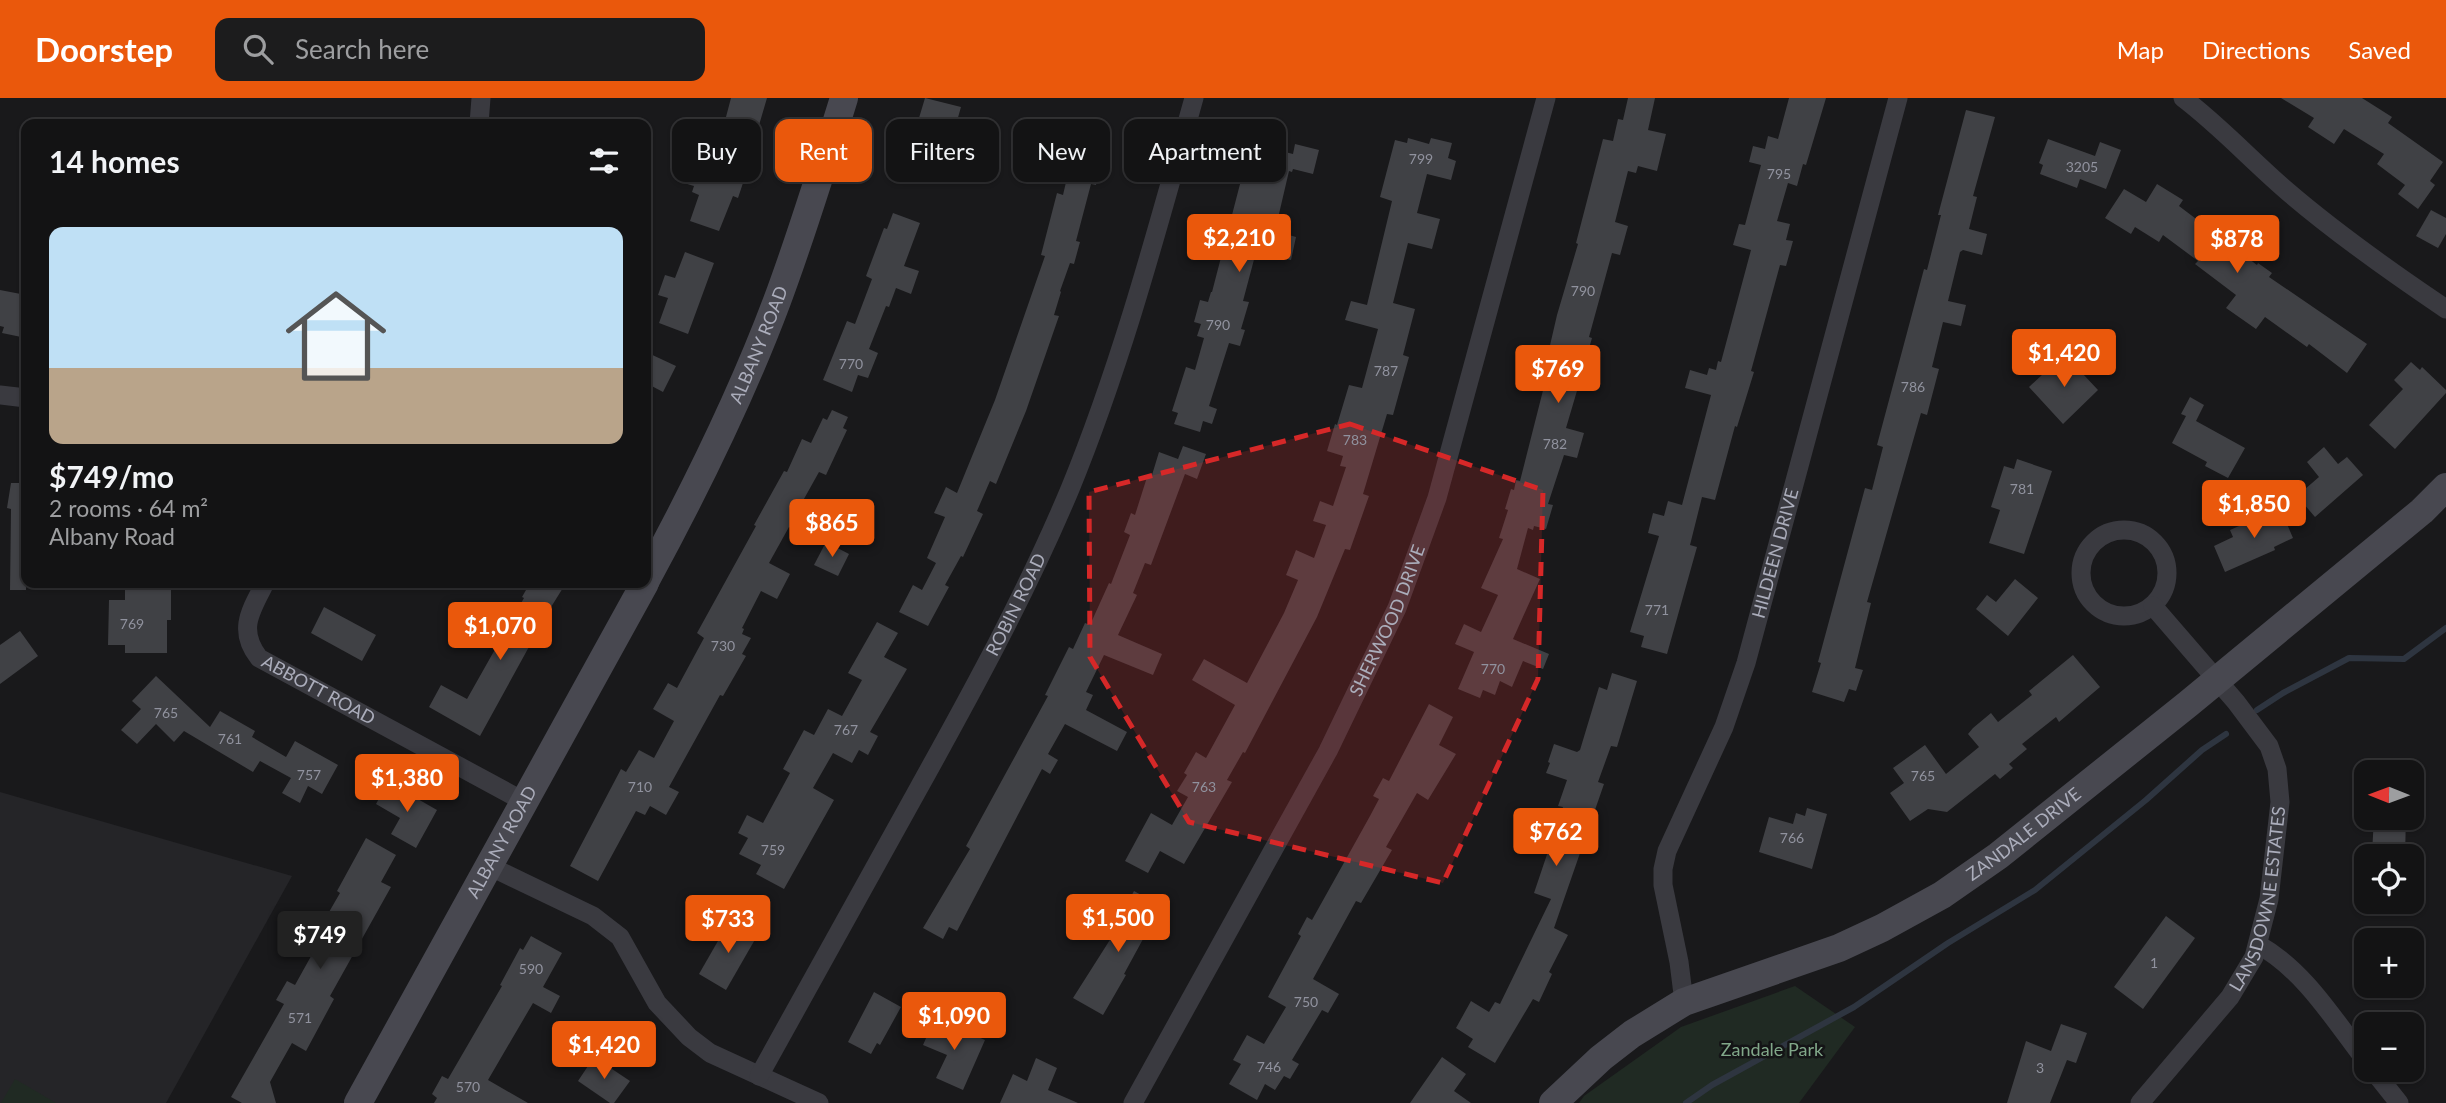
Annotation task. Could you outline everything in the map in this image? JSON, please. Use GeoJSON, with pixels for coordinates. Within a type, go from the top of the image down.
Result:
{"type":"FeatureCollection","features":[{"type":"Feature","properties":{"kind":"street"},"geometry":{"type":"LineString","coordinates":[[479,119],[481,98]]}},
{"type":"Feature","properties":{"kind":"street","name":"ALBANY ROAD"},"geometry":{"type":"LineString","coordinates":[[651,571],[704,470],[771,315],[814,195],[844,98]]}},
{"type":"Feature","properties":{"kind":"street","name":"ROBIN ROAD"},"geometry":{"type":"LineString","coordinates":[[759,1076],[985,670],[1039,559],[1070,489],[1116,368],[1142,287],[1194,98]]}},
{"type":"Feature","properties":{"kind":"street","name":"SHERWOOD DRIVE"},"geometry":{"type":"LineString","coordinates":[[1133,1103],[1328,751],[1397,608],[1437,498],[1546,98]]}},
{"type":"Feature","properties":{"kind":"street","name":"HILDEEN DRIVE"},"geometry":{"type":"LineString","coordinates":[[1684,1002],[1679,962],[1663,885],[1667,851],[1724,727],[1746,663],[1898,98]]}},
{"type":"Feature","properties":{"kind":"street"},"geometry":{"type":"LineString","coordinates":[[2183,98],[2230,136],[2297,199],[2371,258],[2446,309]]}},
{"type":"Feature","properties":{"kind":"street"},"geometry":{"type":"LineString","coordinates":[[0,395],[21,397]]}},
{"type":"Feature","properties":{"kind":"street","name":"ZANDALE DRIVE"},"geometry":{"type":"LineString","coordinates":[[1553,1103],[1601,1058],[1632,1034],[1684,1002],[1839,948],[1882,928],[1942,894],[1998,856],[2422,511],[2446,486]]}},
{"type":"Feature","properties":{"kind":"street"},"geometry":{"type":"LineString","coordinates":[[2130,529],[2155,542],[2164,554],[2168,568],[2167,582],[2162,595],[2152,606],[2133,615],[2111,615],[2088,598],[2082,585],[2080,570],[2087,550],[2102,535],[2130,529]]}},
{"type":"Feature","properties":{"kind":"street","name":"ABBOTT ROAD"},"geometry":{"type":"LineString","coordinates":[[263,588],[247,627],[251,647],[259,658],[525,802]]}},
{"type":"Feature","properties":{"kind":"street","name":"ALBANY ROAD"},"geometry":{"type":"LineString","coordinates":[[358,1103],[642,588]]}},
{"type":"Feature","properties":{"kind":"street","name":"LANSDOWNE ESTATES"},"geometry":{"type":"LineString","coordinates":[[2140,1103],[2230,997],[2242,980],[2259,945],[2269,899],[2280,802],[2277,769],[2269,746],[2236,702],[2152,606]]}},
{"type":"Feature","properties":{"kind":"street"},"geometry":{"type":"LineString","coordinates":[[489,866],[593,916],[607,926],[626,945],[657,1003],[689,1037],[709,1053],[819,1103]]}},
{"type":"Feature","properties":{"kind":"street"},"geometry":{"type":"LineString","coordinates":[[2259,945],[2280,957],[2295,971],[2354,1046]]}},
{"type":"Feature","properties":{"kind":"street"},"geometry":{"type":"LineString","coordinates":[[2382,1082],[2399,1103]]}},
{"type":"Feature","properties":{"kind":"highlighted area"},"geometry":{"type":"Polygon","coordinates":[[[1350,424],[1543,490],[1538,679],[1443,883],[1189,822],[1090,657],[1089,492],[1350,424]]]}},
{"type":"Feature","properties":{"kind":"shaded area"},"geometry":{"type":"Polygon","coordinates":[[[0,792],[292,876],[166,1103],[0,1103],[0,792]]]}},
{"type":"Feature","properties":{"kind":"green space","name":"Zandale Park"},"geometry":{"type":"Polygon","coordinates":[[[1795,986],[1855,1027],[1799,1103],[1579,1103],[1584,1096],[1681,1027],[1795,986]]]}},
{"type":"Feature","properties":{"kind":"green space"},"geometry":{"type":"Polygon","coordinates":[[[15,1079],[56,1103],[1,1103],[15,1079]]]}},
{"type":"Feature","properties":{"kind":"building"},"geometry":{"type":"Polygon","coordinates":[[[731,98],[767,98],[761,119],[725,119],[731,98]]]}},
{"type":"Feature","properties":{"kind":"building"},"geometry":{"type":"Polygon","coordinates":[[[925,98],[961,107],[958,119],[919,119],[925,98]]]}},
{"type":"Feature","properties":{"kind":"building"},"geometry":{"type":"Polygon","coordinates":[[[1628,98],[1655,98],[1648,130],[1666,134],[1657,171],[1638,166],[1636,173],[1628,171],[1615,222],[1628,226],[1620,255],[1612,253],[1589,337],[1592,338],[1585,362],[1597,365],[1591,387],[1579,384],[1566,428],[1584,433],[1577,458],[1564,455],[1548,504],[1553,505],[1546,529],[1534,526],[1533,530],[1528,528],[1517,569],[1540,579],[1513,639],[1549,654],[1543,669],[1523,661],[1512,687],[1500,681],[1495,695],[1483,690],[1480,698],[1458,689],[1474,652],[1455,644],[1464,624],[1481,632],[1498,595],[1481,588],[1503,539],[1499,538],[1511,489],[1514,490],[1516,480],[1520,481],[1552,355],[1548,354],[1557,315],[1578,244],[1576,243],[1603,139],[1613,141],[1618,119],[1623,120],[1628,98]]]}},
{"type":"Feature","properties":{"kind":"building"},"geometry":{"type":"Polygon","coordinates":[[[1789,98],[1826,98],[1806,165],[1803,164],[1797,186],[1788,183],[1777,221],[1790,224],[1786,240],[1793,241],[1786,266],[1780,265],[1751,371],[1754,372],[1737,427],[1735,426],[1715,500],[1702,497],[1690,545],[1697,547],[1667,654],[1641,647],[1644,636],[1630,632],[1659,536],[1648,533],[1653,513],[1664,516],[1668,501],[1682,505],[1711,395],[1685,388],[1690,370],[1707,375],[1709,368],[1716,370],[1718,361],[1721,362],[1751,250],[1733,245],[1739,224],[1745,225],[1761,165],[1749,162],[1753,146],[1765,149],[1768,136],[1778,139],[1789,98]]]}},
{"type":"Feature","properties":{"kind":"building"},"geometry":{"type":"Polygon","coordinates":[[[2281,98],[2362,98],[2392,117],[2388,123],[2443,162],[2430,181],[2435,185],[2418,209],[2398,194],[2405,185],[2377,164],[2384,154],[2344,129],[2334,144],[2308,127],[2314,118],[2281,98]]]}},
{"type":"Feature","properties":{"kind":"building"},"geometry":{"type":"Polygon","coordinates":[[[1966,110],[1995,117],[1973,196],[1977,197],[1969,229],[1987,234],[1982,255],[1963,250],[1960,252],[1948,301],[1966,305],[1961,326],[1943,322],[1932,367],[1939,369],[1927,415],[1921,413],[1867,602],[1871,603],[1855,668],[1863,670],[1856,691],[1849,689],[1844,702],[1812,692],[1821,663],[1818,662],[1865,488],[1872,490],[1883,447],[1877,445],[1924,269],[1927,270],[1941,215],[1938,215],[1966,110]]]}},
{"type":"Feature","properties":{"kind":"building"},"geometry":{"type":"Polygon","coordinates":[[[1408,138],[1429,144],[1431,138],[1452,143],[1448,158],[1456,161],[1451,180],[1427,174],[1417,213],[1440,219],[1432,249],[1408,243],[1393,303],[1415,309],[1403,355],[1409,357],[1393,415],[1387,414],[1363,494],[1369,496],[1350,550],[1345,549],[1317,617],[1245,753],[1243,752],[1227,780],[1232,782],[1184,864],[1160,851],[1148,873],[1125,861],[1151,813],[1172,825],[1188,797],[1177,791],[1187,775],[1184,773],[1196,752],[1206,758],[1235,705],[1192,680],[1204,659],[1247,683],[1298,580],[1286,575],[1296,550],[1314,558],[1326,525],[1313,521],[1320,501],[1333,506],[1346,467],[1340,466],[1343,456],[1327,451],[1349,385],[1362,388],[1378,329],[1345,320],[1351,301],[1367,305],[1392,201],[1380,197],[1395,140],[1407,143],[1408,138]]]}},
{"type":"Feature","properties":{"kind":"building"},"geometry":{"type":"Polygon","coordinates":[[[2048,139],[2095,156],[2100,142],[2121,150],[2106,189],[2080,179],[2077,188],[2040,174],[2043,165],[2039,163],[2048,139]]]}},
{"type":"Feature","properties":{"kind":"building"},"geometry":{"type":"Polygon","coordinates":[[[1295,144],[1319,150],[1313,174],[1293,169],[1292,172],[1289,171],[1275,231],[1296,237],[1291,260],[1256,252],[1243,301],[1249,302],[1241,329],[1245,330],[1240,346],[1229,343],[1209,406],[1217,409],[1212,424],[1203,421],[1200,432],[1174,424],[1178,413],[1172,411],[1186,367],[1195,370],[1204,338],[1197,336],[1201,324],[1194,322],[1200,300],[1208,302],[1212,292],[1241,182],[1286,182],[1286,152],[1293,154],[1295,144]]]}},
{"type":"Feature","properties":{"kind":"building"},"geometry":{"type":"Polygon","coordinates":[[[680,182],[743,182],[738,198],[733,196],[719,231],[690,221],[699,195],[692,192],[694,186],[680,182]]]}},
{"type":"Feature","properties":{"kind":"building"},"geometry":{"type":"Polygon","coordinates":[[[1066,182],[1097,182],[1096,185],[1091,184],[1076,241],[1080,242],[1074,264],[1070,263],[1060,291],[1054,315],[1059,316],[1026,411],[996,484],[990,481],[977,511],[983,514],[963,557],[961,556],[945,585],[949,587],[928,626],[899,612],[913,585],[922,590],[936,563],[927,558],[945,517],[934,513],[946,487],[957,493],[995,400],[1045,256],[1041,255],[1057,193],[1063,195],[1066,182]]]}},
{"type":"Feature","properties":{"kind":"building"},"geometry":{"type":"Polygon","coordinates":[[[2157,184],[2183,200],[2179,206],[2257,265],[2258,263],[2272,273],[2269,277],[2367,344],[2347,373],[2309,344],[2307,347],[2265,317],[2256,329],[2226,308],[2236,295],[2195,264],[2198,261],[2163,235],[2159,242],[2135,227],[2131,234],[2105,218],[2124,189],[2146,202],[2157,184]]]}},
{"type":"Feature","properties":{"kind":"building"},"geometry":{"type":"Polygon","coordinates":[[[2431,210],[2446,218],[2446,234],[2438,248],[2416,236],[2431,210]]]}},
{"type":"Feature","properties":{"kind":"building"},"geometry":{"type":"Polygon","coordinates":[[[893,213],[920,223],[904,266],[919,271],[911,294],[896,288],[889,307],[886,306],[869,349],[878,353],[868,378],[858,375],[852,392],[823,380],[847,321],[855,324],[872,279],[866,276],[884,228],[887,229],[893,213]]]}},
{"type":"Feature","properties":{"kind":"building"},"geometry":{"type":"Polygon","coordinates":[[[685,252],[714,263],[688,334],[659,323],[668,298],[658,295],[665,275],[675,278],[685,252]]]}},
{"type":"Feature","properties":{"kind":"building"},"geometry":{"type":"Polygon","coordinates":[[[0,290],[21,294],[21,337],[2,333],[4,327],[0,326],[0,290]]]}},
{"type":"Feature","properties":{"kind":"building"},"geometry":{"type":"Polygon","coordinates":[[[651,354],[676,366],[663,392],[651,386],[651,354]]]}},
{"type":"Feature","properties":{"kind":"building"},"geometry":{"type":"Polygon","coordinates":[[[2067,357],[2098,390],[2063,424],[2029,387],[2058,360],[2061,363],[2067,357]]]}},
{"type":"Feature","properties":{"kind":"building"},"geometry":{"type":"Polygon","coordinates":[[[2411,362],[2420,370],[2422,367],[2446,393],[2395,449],[2369,425],[2403,389],[2394,380],[2411,362]]]}},
{"type":"Feature","properties":{"kind":"building"},"geometry":{"type":"Polygon","coordinates":[[[2190,397],[2204,405],[2196,421],[2245,448],[2228,478],[2205,466],[2207,462],[2172,443],[2186,416],[2181,414],[2190,397]]]}},
{"type":"Feature","properties":{"kind":"building"},"geometry":{"type":"Polygon","coordinates":[[[832,410],[848,417],[843,428],[847,430],[826,475],[819,472],[800,506],[816,515],[805,535],[789,527],[769,563],[790,574],[777,599],[761,591],[742,628],[742,634],[751,638],[742,654],[746,656],[723,696],[720,695],[669,787],[679,792],[666,815],[650,806],[645,815],[636,811],[598,881],[570,866],[621,769],[626,772],[639,750],[654,758],[674,721],[653,709],[668,683],[677,688],[704,638],[697,633],[784,471],[787,472],[802,439],[811,443],[823,418],[827,420],[832,410]]]}},
{"type":"Feature","properties":{"kind":"building"},"geometry":{"type":"Polygon","coordinates":[[[1183,446],[1206,454],[1197,479],[1185,474],[1151,565],[1145,563],[1133,593],[1137,595],[1118,635],[1162,654],[1153,675],[1104,655],[1086,692],[1093,695],[1086,710],[1127,732],[1117,751],[1065,724],[1048,754],[1058,760],[1050,774],[1042,769],[957,931],[949,927],[943,939],[923,928],[970,849],[966,846],[1048,696],[1045,695],[1069,647],[1073,649],[1085,623],[1090,625],[1109,583],[1111,584],[1130,535],[1124,532],[1131,513],[1135,515],[1148,474],[1152,475],[1159,452],[1178,459],[1183,446]]]}},
{"type":"Feature","properties":{"kind":"building"},"geometry":{"type":"Polygon","coordinates":[[[2324,447],[2338,464],[2347,457],[2363,475],[2315,517],[2297,496],[2319,477],[2307,462],[2324,447]]]}},
{"type":"Feature","properties":{"kind":"building"},"geometry":{"type":"Polygon","coordinates":[[[2017,459],[2052,471],[2024,554],[1989,543],[2000,510],[1991,507],[2004,466],[2014,469],[2017,459]]]}},
{"type":"Feature","properties":{"kind":"building"},"geometry":{"type":"Polygon","coordinates":[[[11,483],[21,483],[21,588],[26,590],[10,590],[11,509],[7,508],[11,483]]]}},
{"type":"Feature","properties":{"kind":"building"},"geometry":{"type":"Polygon","coordinates":[[[2280,508],[2293,538],[2274,547],[2275,550],[2225,572],[2214,546],[2233,537],[2230,530],[2280,508]]]}},
{"type":"Feature","properties":{"kind":"building"},"geometry":{"type":"Polygon","coordinates":[[[826,542],[849,554],[838,576],[814,565],[826,542]]]}},
{"type":"Feature","properties":{"kind":"building"},"geometry":{"type":"Polygon","coordinates":[[[2015,579],[2038,598],[2008,636],[1976,609],[1987,595],[1996,602],[2015,579]]]}},
{"type":"Feature","properties":{"kind":"building"},"geometry":{"type":"Polygon","coordinates":[[[527,588],[563,588],[528,644],[530,645],[480,736],[429,707],[441,685],[467,699],[524,598],[522,597],[527,588]]]}},
{"type":"Feature","properties":{"kind":"building"},"geometry":{"type":"Polygon","coordinates":[[[125,589],[171,589],[167,653],[125,653],[125,645],[108,645],[109,600],[125,600],[125,589]]]}},
{"type":"Feature","properties":{"kind":"building"},"geometry":{"type":"Polygon","coordinates":[[[324,607],[376,635],[362,661],[311,633],[324,607]]]}},
{"type":"Feature","properties":{"kind":"building"},"geometry":{"type":"Polygon","coordinates":[[[877,622],[898,633],[884,657],[907,669],[870,732],[878,736],[868,755],[859,750],[852,763],[833,753],[813,788],[834,800],[784,889],[756,874],[761,865],[739,854],[748,838],[738,833],[747,815],[763,823],[790,773],[783,769],[804,730],[814,735],[828,709],[842,716],[862,680],[848,673],[877,622]]]}},
{"type":"Feature","properties":{"kind":"building"},"geometry":{"type":"Polygon","coordinates":[[[20,631],[38,656],[0,684],[0,645],[20,631]]]}},
{"type":"Feature","properties":{"kind":"building"},"geometry":{"type":"Polygon","coordinates":[[[2073,655],[2100,687],[2059,722],[2056,717],[2022,744],[2027,749],[2009,764],[2013,768],[2000,779],[1995,774],[1947,812],[1928,809],[1910,821],[1890,793],[1904,783],[1893,768],[1925,745],[1946,774],[1979,747],[1968,734],[1973,728],[1991,713],[1998,722],[2032,695],[2029,691],[2073,655]]]}},
{"type":"Feature","properties":{"kind":"building"},"geometry":{"type":"Polygon","coordinates":[[[1612,673],[1637,681],[1617,747],[1611,746],[1598,782],[1604,784],[1554,928],[1568,935],[1549,972],[1552,974],[1539,1002],[1533,999],[1495,1063],[1468,1047],[1473,1039],[1456,1028],[1471,1001],[1489,1012],[1495,1002],[1500,1004],[1551,899],[1534,893],[1563,807],[1558,806],[1567,780],[1546,773],[1550,763],[1548,762],[1554,744],[1577,752],[1580,750],[1599,687],[1607,690],[1612,673]]]}},
{"type":"Feature","properties":{"kind":"building"},"geometry":{"type":"Polygon","coordinates":[[[156,676],[210,727],[220,711],[255,731],[252,737],[286,757],[295,741],[338,765],[322,794],[308,786],[300,803],[282,793],[291,778],[260,761],[253,772],[184,731],[174,742],[156,724],[137,744],[121,730],[141,709],[132,701],[156,676]]]}},
{"type":"Feature","properties":{"kind":"building"},"geometry":{"type":"Polygon","coordinates":[[[1429,704],[1453,717],[1439,745],[1456,754],[1428,800],[1417,793],[1386,847],[1392,850],[1361,903],[1356,901],[1313,979],[1339,994],[1328,1013],[1322,1010],[1292,1060],[1299,1064],[1290,1079],[1284,1076],[1275,1090],[1265,1084],[1257,1100],[1229,1084],[1241,1064],[1233,1060],[1247,1035],[1264,1044],[1286,1007],[1268,997],[1301,936],[1298,934],[1307,917],[1312,920],[1379,799],[1373,796],[1383,778],[1389,781],[1429,704]]]}},
{"type":"Feature","properties":{"kind":"building"},"geometry":{"type":"Polygon","coordinates":[[[388,782],[437,810],[416,848],[391,834],[400,818],[376,804],[388,782]]]}},
{"type":"Feature","properties":{"kind":"building"},"geometry":{"type":"Polygon","coordinates":[[[1807,808],[1827,814],[1812,869],[1759,852],[1769,817],[1793,824],[1796,813],[1805,816],[1807,808]]]}},
{"type":"Feature","properties":{"kind":"building"},"geometry":{"type":"Polygon","coordinates":[[[2373,830],[2406,830],[2405,844],[2373,844],[2373,830]]]}},
{"type":"Feature","properties":{"kind":"building"},"geometry":{"type":"Polygon","coordinates":[[[366,838],[396,855],[381,882],[391,887],[330,996],[334,999],[306,1051],[292,1043],[270,1082],[276,1103],[242,1103],[231,1097],[284,1004],[276,1000],[287,981],[295,985],[330,922],[325,919],[340,893],[337,891],[366,838]]]}},
{"type":"Feature","properties":{"kind":"building"},"geometry":{"type":"Polygon","coordinates":[[[1134,891],[1161,906],[1103,1015],[1073,998],[1113,935],[1111,934],[1134,891]]]}},
{"type":"Feature","properties":{"kind":"building"},"geometry":{"type":"Polygon","coordinates":[[[2166,916],[2195,938],[2143,1009],[2114,987],[2166,916]]]}},
{"type":"Feature","properties":{"kind":"building"},"geometry":{"type":"Polygon","coordinates":[[[730,920],[757,936],[726,990],[699,974],[730,920]]]}},
{"type":"Feature","properties":{"kind":"building"},"geometry":{"type":"Polygon","coordinates":[[[531,936],[562,953],[543,987],[560,996],[551,1013],[533,1003],[488,1080],[528,1103],[434,1103],[437,1098],[432,1094],[442,1076],[448,1079],[502,986],[500,985],[520,948],[523,950],[531,936]]]}},
{"type":"Feature","properties":{"kind":"building"},"geometry":{"type":"Polygon","coordinates":[[[874,992],[901,1007],[880,1045],[877,1043],[871,1054],[848,1042],[874,992]]]}},
{"type":"Feature","properties":{"kind":"building"},"geometry":{"type":"Polygon","coordinates":[[[935,1018],[985,1040],[963,1090],[936,1078],[947,1055],[923,1045],[935,1018]]]}},
{"type":"Feature","properties":{"kind":"building"},"geometry":{"type":"Polygon","coordinates":[[[2061,1024],[2087,1033],[2076,1063],[2067,1060],[2050,1103],[2007,1103],[2026,1041],[2051,1051],[2061,1024]]]}},
{"type":"Feature","properties":{"kind":"building"},"geometry":{"type":"Polygon","coordinates":[[[594,1057],[630,1081],[614,1103],[578,1081],[594,1057]]]}},
{"type":"Feature","properties":{"kind":"building"},"geometry":{"type":"Polygon","coordinates":[[[1442,1057],[1466,1074],[1454,1091],[1471,1103],[1410,1103],[1442,1057]]]}},
{"type":"Feature","properties":{"kind":"building"},"geometry":{"type":"Polygon","coordinates":[[[1036,1058],[1057,1068],[1048,1090],[1078,1103],[1000,1103],[1013,1074],[1027,1081],[1036,1058]]]}},
{"type":"Feature","properties":{"kind":"waterway"},"geometry":{"type":"LineString","coordinates":[[2257,710],[2349,658],[2404,659],[2446,628]]}},
{"type":"Feature","properties":{"kind":"waterway"},"geometry":{"type":"LineString","coordinates":[[1686,1103],[1712,1085],[1854,1007],[1948,943],[2035,890],[2146,800],[2202,750],[2226,734]]}}]}
